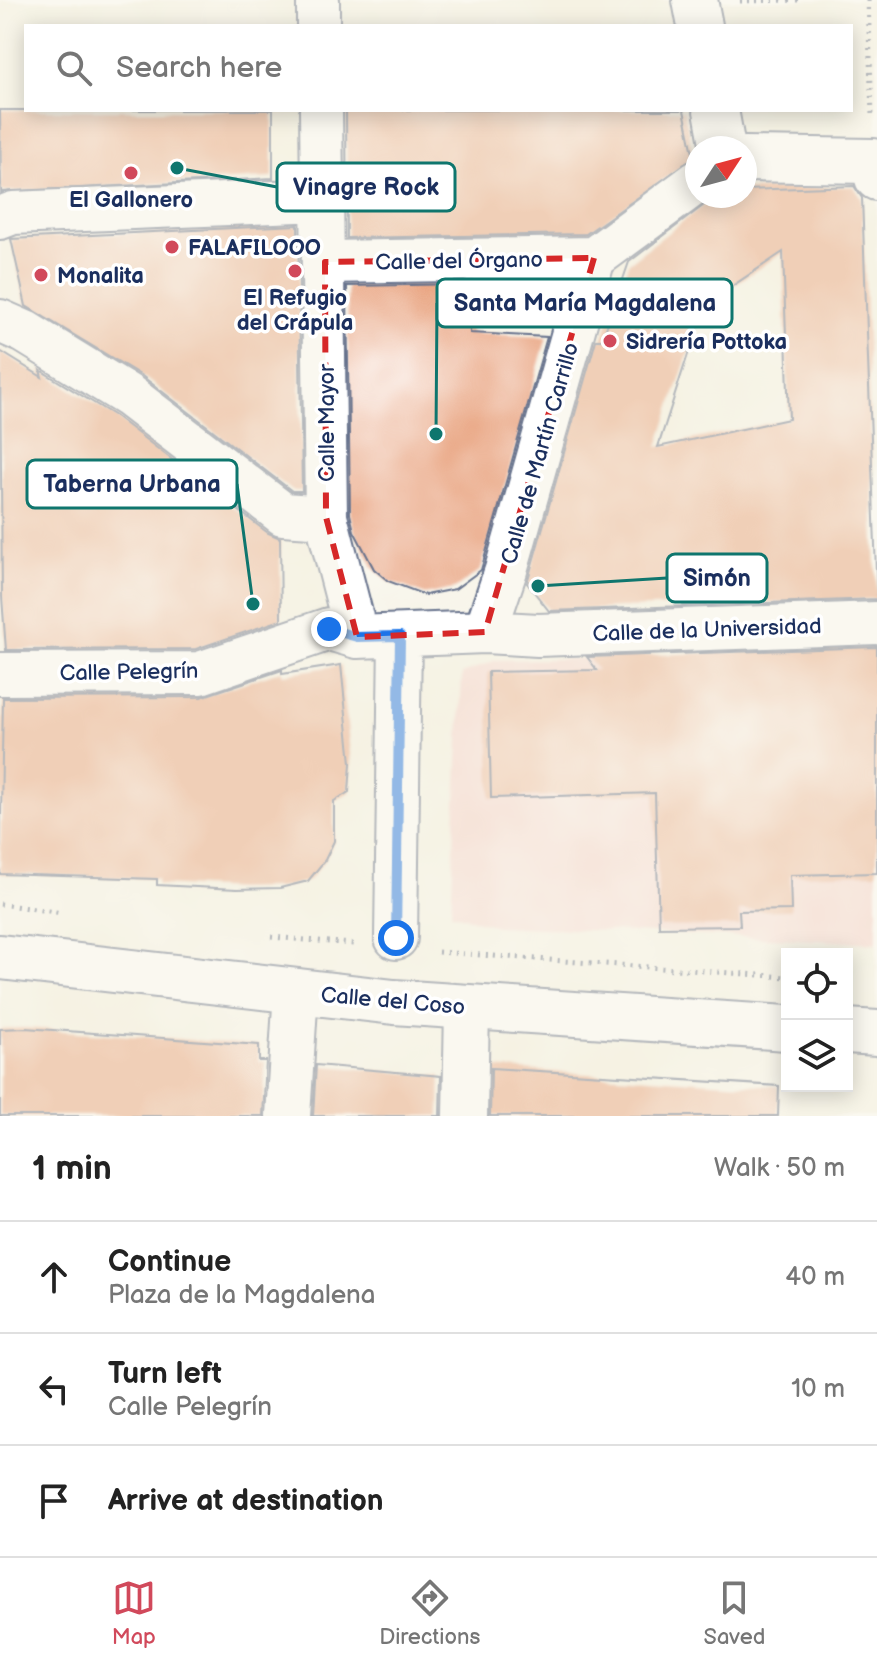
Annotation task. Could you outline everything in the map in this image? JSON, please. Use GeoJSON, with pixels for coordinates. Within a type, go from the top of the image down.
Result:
{"type":"FeatureCollection","features":[{"type":"Feature","properties":{"kind":"street"},"geometry":{"type":"LineString","coordinates":[[318,0],[318,24]]}},
{"type":"Feature","properties":{"kind":"street","name":"Calle Mayor"},"geometry":{"type":"LineString","coordinates":[[321,112],[326,517],[357,637]]}},
{"type":"Feature","properties":{"kind":"street"},"geometry":{"type":"LineString","coordinates":[[716,112],[721,136]]}},
{"type":"Feature","properties":{"kind":"street"},"geometry":{"type":"LineString","coordinates":[[757,160],[875,169]]}},
{"type":"Feature","properties":{"kind":"street"},"geometry":{"type":"LineString","coordinates":[[594,258],[685,191]]}},
{"type":"Feature","properties":{"kind":"street"},"geometry":{"type":"LineString","coordinates":[[0,218],[13,213],[321,200]]}},
{"type":"Feature","properties":{"kind":"street","name":"Calle del Órgano"},"geometry":{"type":"LineString","coordinates":[[325,262],[594,258]]}},
{"type":"Feature","properties":{"kind":"street","name":"Calle de Martín Carrillo"},"geometry":{"type":"LineString","coordinates":[[485,632],[506,570],[594,258]]}},
{"type":"Feature","properties":{"kind":"street"},"geometry":{"type":"LineString","coordinates":[[0,321],[25,332],[129,396],[283,514],[326,517]]}},
{"type":"Feature","properties":{"kind":"street","name":"Calle de la Universidad"},"geometry":{"type":"LineString","coordinates":[[538,635],[877,623]]}},
{"type":"Feature","properties":{"kind":"street","name":"Calle Pelegrín"},"geometry":{"type":"LineString","coordinates":[[0,674],[200,673],[329,629],[357,637],[485,632],[538,635]]}},
{"type":"Feature","properties":{"kind":"street"},"geometry":{"type":"LineString","coordinates":[[396,938],[400,636]]}},
{"type":"Feature","properties":{"kind":"street","name":"Calle del Coso"},"geometry":{"type":"LineString","coordinates":[[0,957],[467,1008],[781,1028]]}},
{"type":"Feature","properties":{"kind":"street"},"geometry":{"type":"LineString","coordinates":[[288,1116],[296,991]]}},
{"type":"Feature","properties":{"kind":"street"},"geometry":{"type":"LineString","coordinates":[[465,1116],[467,1008]]}},
{"type":"Feature","properties":{"kind":"street"},"geometry":{"type":"LineString","coordinates":[[853,1031],[877,1033]]}},
{"type":"Feature","properties":{"kind":"path"},"geometry":{"type":"LineString","coordinates":[[696,9],[803,0]]}},
{"type":"Feature","properties":{"kind":"path"},"geometry":{"type":"LineString","coordinates":[[868,0],[875,169]]}},
{"type":"Feature","properties":{"kind":"highlighted area"},"geometry":{"type":"Polygon","coordinates":[[[594,258],[485,632],[357,637],[326,517],[325,262],[594,258]]]}},
{"type":"Feature","properties":{"kind":"shaded area"},"geometry":{"type":"Polygon","coordinates":[[[877,654],[877,943],[496,926],[451,913],[462,674],[496,660],[877,654]]]}},
{"type":"Feature","properties":{"kind":"building"},"geometry":{"type":"Polygon","coordinates":[[[0,110],[273,112],[273,178],[1,192],[0,110]]]}},
{"type":"Feature","properties":{"kind":"building"},"geometry":{"type":"Polygon","coordinates":[[[346,112],[684,112],[689,136],[685,136],[685,164],[586,234],[347,238],[346,112]]]}},
{"type":"Feature","properties":{"kind":"building"},"geometry":{"type":"Polygon","coordinates":[[[854,186],[862,198],[877,599],[549,611],[527,583],[596,340],[602,340],[629,262],[700,208],[757,208],[757,190],[854,186]],[[783,252],[704,305],[658,447],[789,419],[783,252]]]}},
{"type":"Feature","properties":{"kind":"building"},"geometry":{"type":"Polygon","coordinates":[[[298,225],[302,491],[292,491],[142,376],[26,306],[11,239],[298,225]]]}},
{"type":"Feature","properties":{"kind":"building"},"geometry":{"type":"Polygon","coordinates":[[[470,284],[470,333],[547,337],[481,570],[455,589],[425,595],[388,581],[374,569],[354,531],[350,514],[347,286],[470,284]]]}},
{"type":"Feature","properties":{"kind":"building"},"geometry":{"type":"Polygon","coordinates":[[[0,351],[42,377],[40,370],[115,416],[268,533],[280,538],[281,620],[196,649],[6,650],[2,597],[0,351]]]}},
{"type":"Feature","properties":{"kind":"building"},"geometry":{"type":"Polygon","coordinates":[[[877,647],[877,873],[790,875],[791,910],[739,911],[740,926],[659,927],[655,793],[491,798],[488,672],[597,670],[587,657],[877,647]]]}},
{"type":"Feature","properties":{"kind":"building"},"geometry":{"type":"Polygon","coordinates":[[[341,665],[351,763],[349,792],[334,801],[334,841],[325,860],[308,881],[280,888],[237,889],[157,885],[157,879],[0,874],[3,698],[201,697],[282,670],[282,674],[341,665]]]}},
{"type":"Feature","properties":{"kind":"building"},"geometry":{"type":"Polygon","coordinates":[[[25,1028],[259,1045],[259,1061],[266,1061],[263,1116],[0,1116],[0,1029],[25,1028]]]}},
{"type":"Feature","properties":{"kind":"building"},"geometry":{"type":"Polygon","coordinates":[[[316,1065],[441,1076],[440,1116],[313,1116],[316,1065]]]}},
{"type":"Feature","properties":{"kind":"building"},"geometry":{"type":"Polygon","coordinates":[[[491,1068],[779,1086],[778,1116],[490,1116],[491,1068]]]}},
{"type":"Feature","properties":{"kind":"place","name":"Vinagre Rock"},"geometry":{"type":"Point","coordinates":[177,168]}},
{"type":"Feature","properties":{"kind":"place","name":"El Gallonero"},"geometry":{"type":"Point","coordinates":[131,173]}},
{"type":"Feature","properties":{"kind":"place","name":"FALAFILOOO"},"geometry":{"type":"Point","coordinates":[172,247]}},
{"type":"Feature","properties":{"kind":"place","name":"El Refugio del Crápula"},"geometry":{"type":"Point","coordinates":[295,271]}},
{"type":"Feature","properties":{"kind":"place","name":"Monalita"},"geometry":{"type":"Point","coordinates":[41,275]}},
{"type":"Feature","properties":{"kind":"place","name":"Sidrería Pottoka"},"geometry":{"type":"Point","coordinates":[610,341]}},
{"type":"Feature","properties":{"kind":"place","name":"Santa María Magdalena"},"geometry":{"type":"Point","coordinates":[436,434]}},
{"type":"Feature","properties":{"kind":"place","name":"Simón"},"geometry":{"type":"Point","coordinates":[538,586]}},
{"type":"Feature","properties":{"kind":"place","name":"Taberna Urbana"},"geometry":{"type":"Point","coordinates":[253,604]}},
{"type":"Feature","properties":{"kind":"route"},"geometry":{"type":"LineString","coordinates":[[329,629],[357,637],[400,636],[396,938]]}}]}
